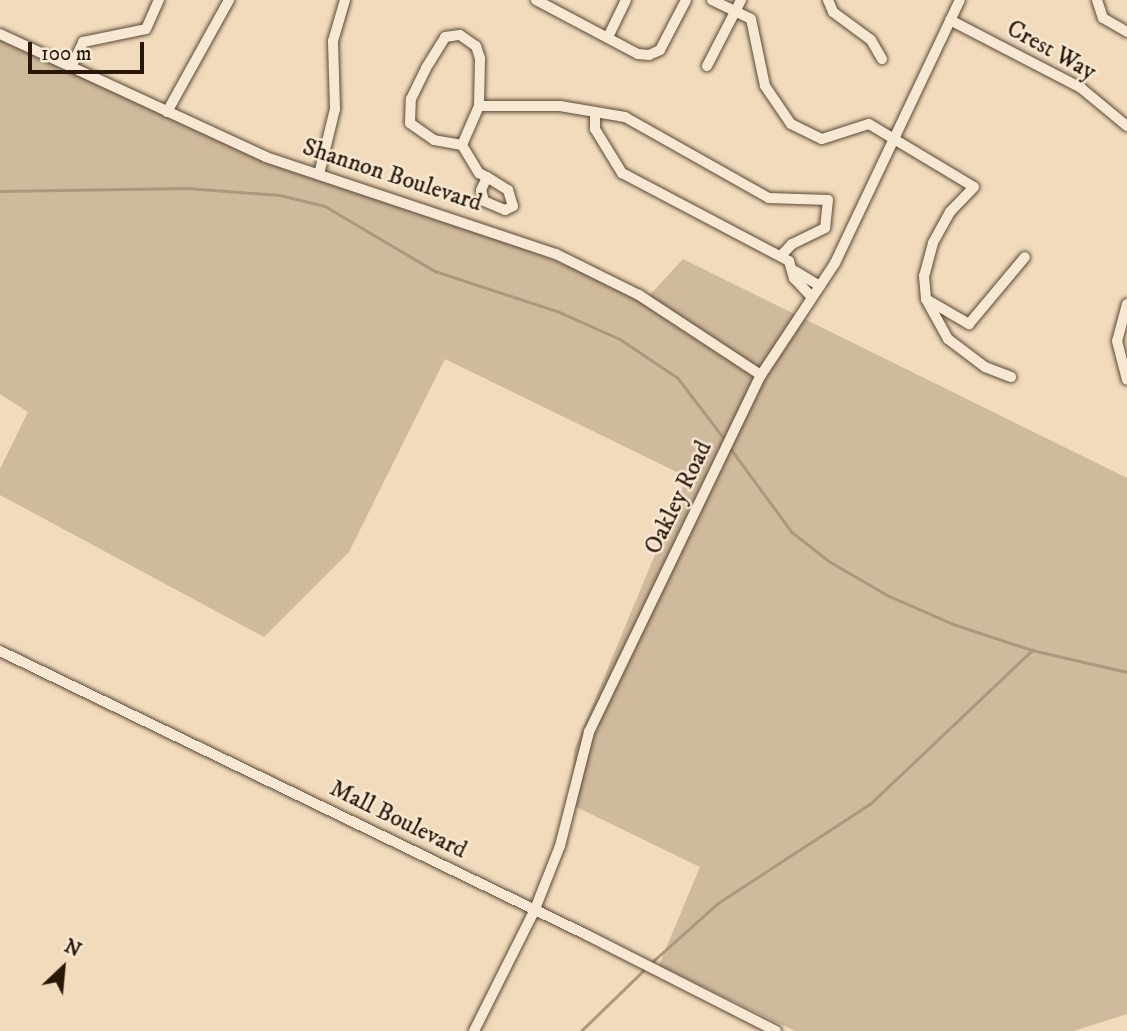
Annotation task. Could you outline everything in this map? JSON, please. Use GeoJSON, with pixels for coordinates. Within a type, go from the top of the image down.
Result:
{"type":"FeatureCollection","features":[{"type":"Feature","properties":{"kind":"street"},"geometry":{"type":"LineString","coordinates":[[71,67],[83,42],[146,29],[159,0]]}},
{"type":"Feature","properties":{"kind":"street"},"geometry":{"type":"LineString","coordinates":[[167,112],[229,0]]}},
{"type":"Feature","properties":{"kind":"street"},"geometry":{"type":"LineString","coordinates":[[319,174],[335,110],[334,41],[345,0]]}},
{"type":"Feature","properties":{"kind":"street"},"geometry":{"type":"LineString","coordinates":[[536,0],[638,54],[649,55],[660,50],[686,0]]}},
{"type":"Feature","properties":{"kind":"street"},"geometry":{"type":"LineString","coordinates":[[608,37],[626,0]]}},
{"type":"Feature","properties":{"kind":"street"},"geometry":{"type":"LineString","coordinates":[[712,0],[751,19],[765,86],[791,124],[822,139],[869,124],[894,136],[974,187],[950,212],[933,243],[924,276],[926,299],[948,340],[985,367],[1011,377]]}},
{"type":"Feature","properties":{"kind":"street"},"geometry":{"type":"LineString","coordinates":[[707,66],[741,0]]}},
{"type":"Feature","properties":{"kind":"street"},"geometry":{"type":"LineString","coordinates":[[828,0],[833,12],[871,40],[882,59]]}},
{"type":"Feature","properties":{"kind":"street","name":"Oakley Road"},"geometry":{"type":"LineString","coordinates":[[474,1031],[535,909],[560,846],[589,732],[761,375],[820,286],[960,0]]}},
{"type":"Feature","properties":{"kind":"street"},"geometry":{"type":"LineString","coordinates":[[1097,0],[1103,18],[1127,32]]}},
{"type":"Feature","properties":{"kind":"street","name":"Crest Way"},"geometry":{"type":"LineString","coordinates":[[950,20],[1081,88],[1127,126]]}},
{"type":"Feature","properties":{"kind":"street","name":"Shannon Boulevard"},"geometry":{"type":"LineString","coordinates":[[0,34],[267,157],[556,254],[639,295],[761,375]]}},
{"type":"Feature","properties":{"kind":"street"},"geometry":{"type":"LineString","coordinates":[[462,145],[479,106],[476,46],[460,35],[445,37],[411,99],[410,123],[434,140],[462,145],[479,173],[487,177]]}},
{"type":"Feature","properties":{"kind":"street"},"geometry":{"type":"LineString","coordinates":[[479,106],[561,106],[595,114],[625,117],[769,198],[828,200],[825,228],[801,243],[792,244],[788,262],[794,278],[812,297]]}},
{"type":"Feature","properties":{"kind":"street"},"geometry":{"type":"LineString","coordinates":[[595,114],[595,129],[622,173],[788,262],[820,286]]}},
{"type":"Feature","properties":{"kind":"street"},"geometry":{"type":"LineString","coordinates":[[926,299],[969,324],[1025,257]]}},
{"type":"Feature","properties":{"kind":"street"},"geometry":{"type":"LineString","coordinates":[[1127,304],[1117,341],[1127,380]]}},
{"type":"Feature","properties":{"kind":"street","name":"Mall Boulevard"},"geometry":{"type":"LineString","coordinates":[[0,651],[535,909],[776,1031]]}},
{"type":"Feature","properties":{"kind":"shaded area"},"geometry":{"type":"Polygon","coordinates":[[[0,40],[325,182],[496,237],[647,298],[683,259],[1127,478],[1127,1014],[1074,1031],[795,1031],[659,965],[700,867],[572,805],[574,750],[687,477],[445,359],[349,552],[264,637],[0,495],[0,469],[28,412],[0,394],[0,40]]]}},
{"type":"Feature","properties":{"kind":"waterway"},"geometry":{"type":"LineString","coordinates":[[0,191],[187,188],[280,195],[325,206],[435,271],[557,311],[620,339],[678,378],[726,441]]}},
{"type":"Feature","properties":{"kind":"waterway"},"geometry":{"type":"LineString","coordinates":[[731,449],[792,532],[829,561],[889,596],[953,624],[1032,650],[1127,672]]}},
{"type":"Feature","properties":{"kind":"waterway"},"geometry":{"type":"LineString","coordinates":[[650,964],[718,903],[870,804],[1032,650]]}},
{"type":"Feature","properties":{"kind":"waterway"},"geometry":{"type":"LineString","coordinates":[[581,1031],[645,969]]}}]}
